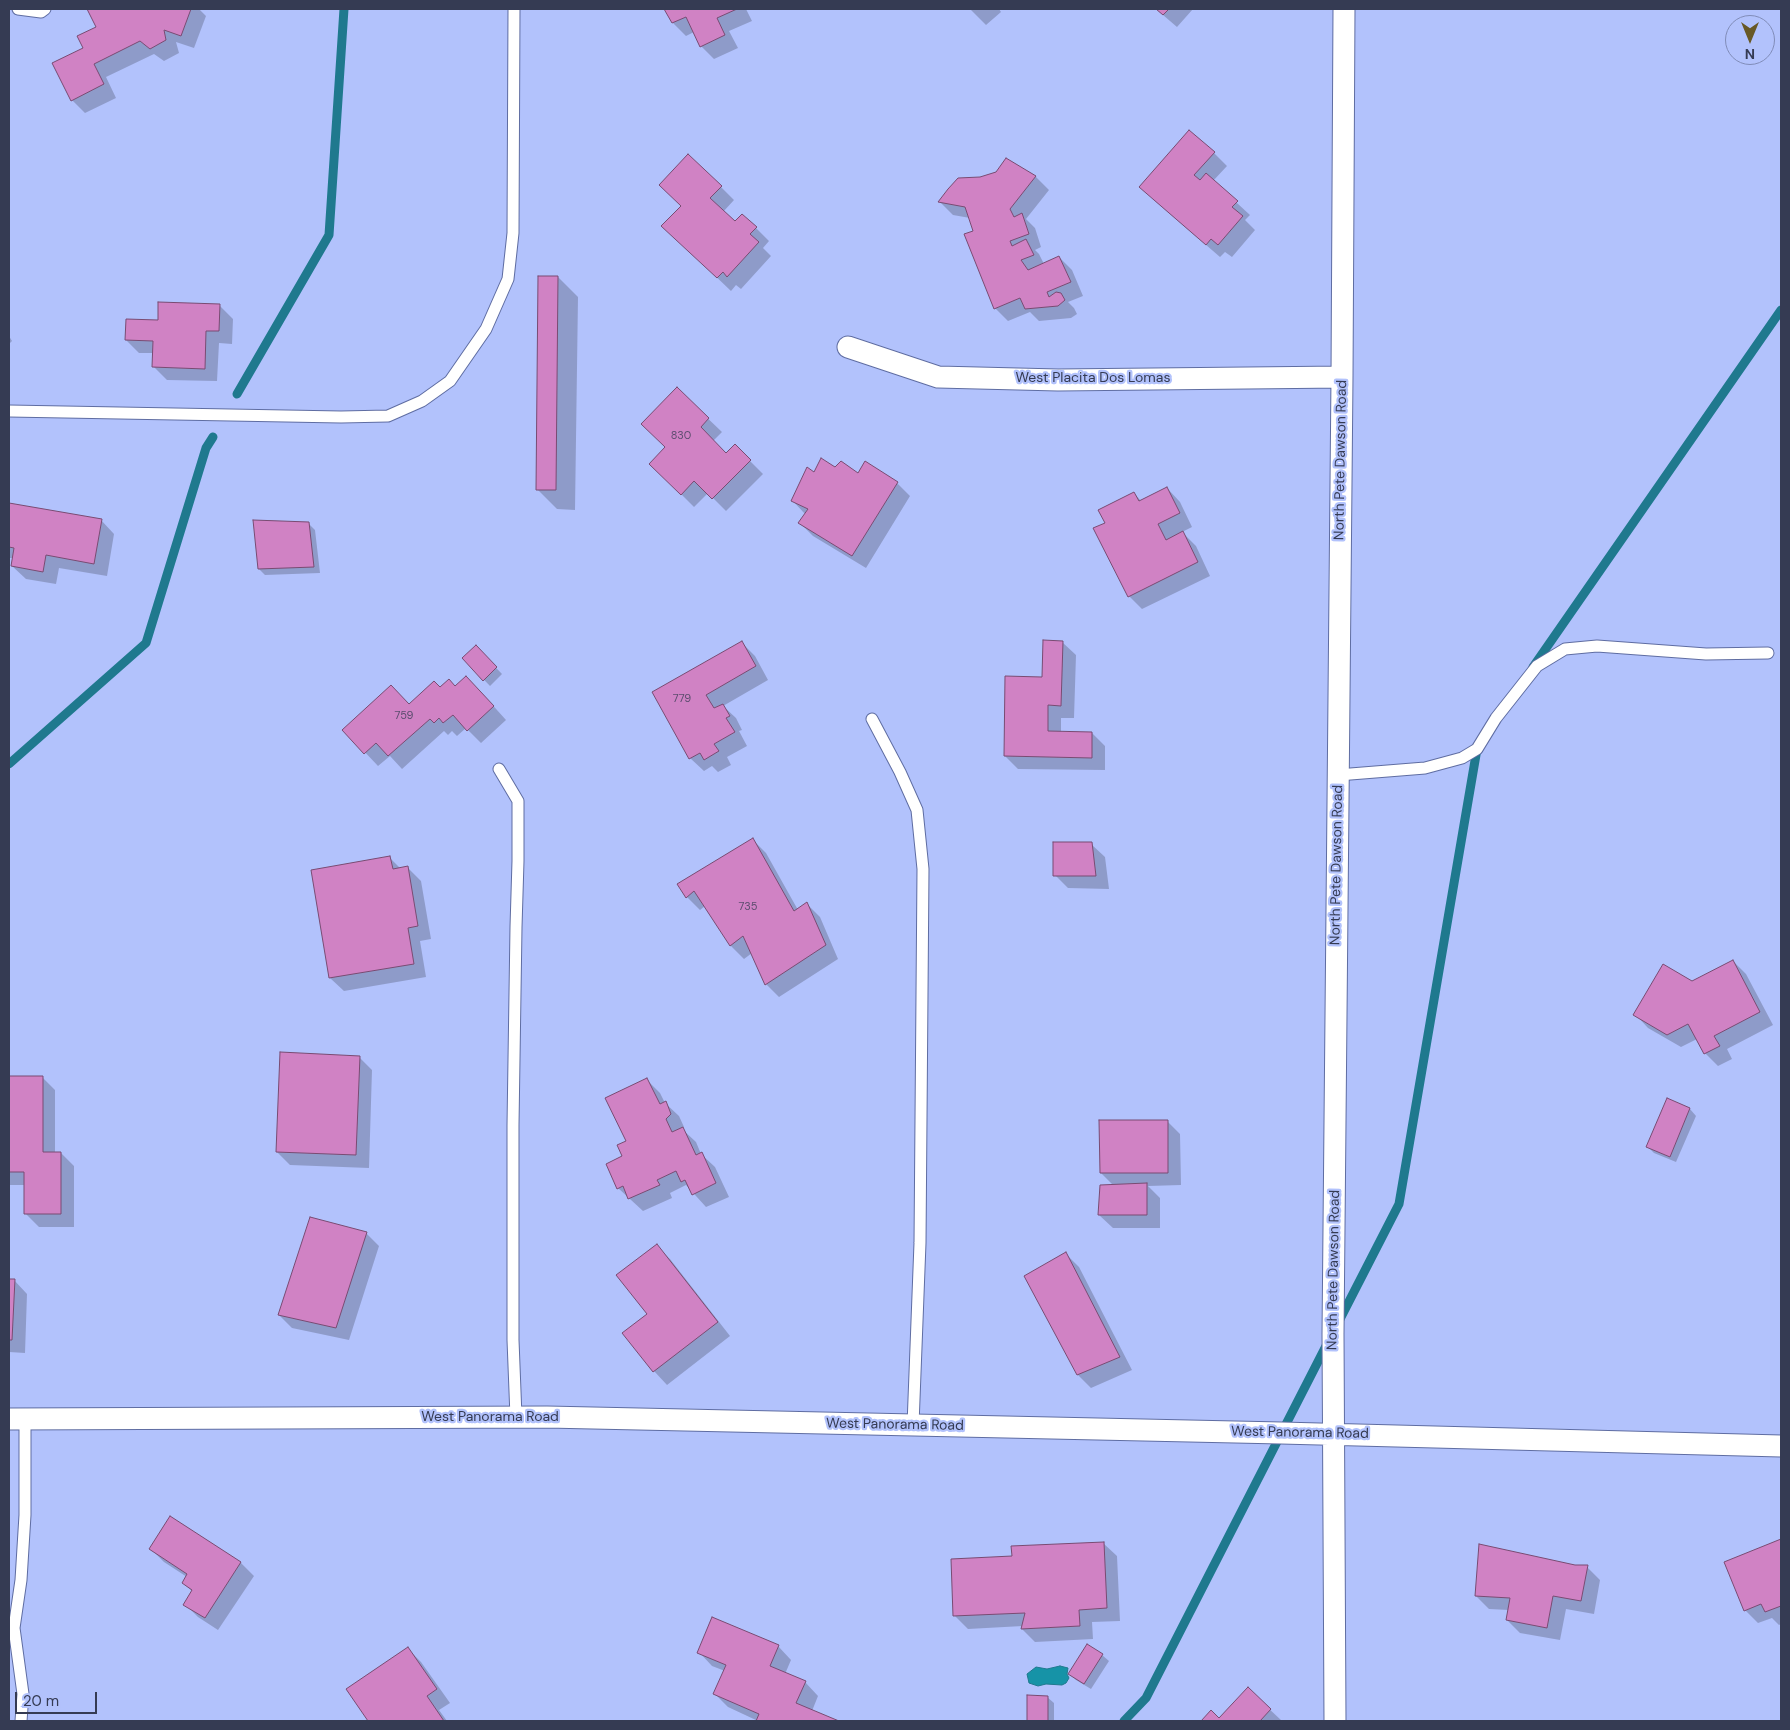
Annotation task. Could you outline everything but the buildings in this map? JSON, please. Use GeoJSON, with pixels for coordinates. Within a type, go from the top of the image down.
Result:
{"type":"FeatureCollection","features":[{"type":"Feature","properties":{"kind":"street","name":"North Pete Dawson Road"},"geometry":{"type":"LineString","coordinates":[[1335,1721],[1332,1434],[1344,9]]}},
{"type":"Feature","properties":{"kind":"street","name":"West Placita Dos Lomas"},"geometry":{"type":"LineString","coordinates":[[848,348],[938,376],[1058,380],[1342,377]]}},
{"type":"Feature","properties":{"kind":"street","name":"West Panorama Road"},"geometry":{"type":"LineString","coordinates":[[17,1419],[516,1417],[1332,1434],[1781,1446]]}},
{"type":"Feature","properties":{"kind":"lane"},"geometry":{"type":"LineString","coordinates":[[18,9],[41,12],[45,9]]}},
{"type":"Feature","properties":{"kind":"lane"},"geometry":{"type":"LineString","coordinates":[[9,411],[341,418],[388,416],[422,401],[450,381],[486,329],[508,279],[513,233],[514,9]]}},
{"type":"Feature","properties":{"kind":"lane"},"geometry":{"type":"LineString","coordinates":[[1338,775],[1425,768],[1462,758],[1477,749],[1496,718],[1537,666],[1565,649],[1598,646],[1706,654],[1768,653]]}},
{"type":"Feature","properties":{"kind":"lane"},"geometry":{"type":"LineString","coordinates":[[872,719],[900,772],[917,810],[923,869],[920,1243],[913,1425]]}},
{"type":"Feature","properties":{"kind":"lane"},"geometry":{"type":"LineString","coordinates":[[499,769],[518,800],[513,1126],[513,1340],[516,1417]]}},
{"type":"Feature","properties":{"kind":"lane"},"geometry":{"type":"LineString","coordinates":[[17,1419],[25,1514],[21,1580],[14,1628],[22,1694],[21,1721]]}},
{"type":"Feature","properties":{"kind":"shaded area"},"geometry":{"type":"Polygon","coordinates":[[[1060,1666],[1068,1668],[1067,1674],[1069,1678],[1066,1683],[1062,1685],[1046,1684],[1038,1686],[1029,1683],[1027,1674],[1036,1667],[1047,1669],[1060,1666]]]}},
{"type":"Feature","properties":{"kind":"waterway"},"geometry":{"type":"LineString","coordinates":[[237,394],[329,235],[344,9]]}},
{"type":"Feature","properties":{"kind":"waterway"},"geometry":{"type":"LineString","coordinates":[[1533,667],[1781,310]]}},
{"type":"Feature","properties":{"kind":"waterway"},"geometry":{"type":"LineString","coordinates":[[9,764],[146,643],[206,448],[213,437]]}},
{"type":"Feature","properties":{"kind":"waterway"},"geometry":{"type":"LineString","coordinates":[[1339,1321],[1399,1204],[1479,746]]}},
{"type":"Feature","properties":{"kind":"waterway"},"geometry":{"type":"LineString","coordinates":[[1124,1721],[1146,1698],[1327,1344]]}}]}
